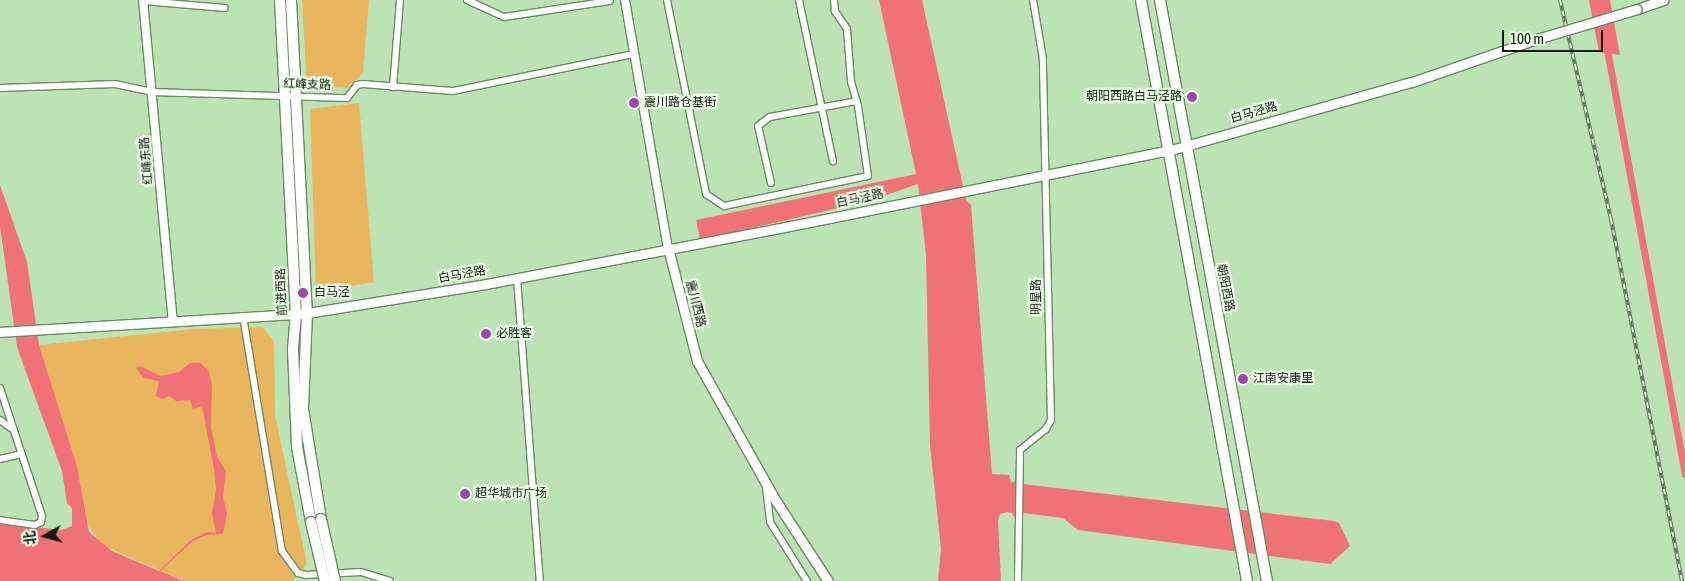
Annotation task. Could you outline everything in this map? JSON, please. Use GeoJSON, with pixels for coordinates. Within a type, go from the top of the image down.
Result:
{"type":"FeatureCollection","features":[{"type":"Feature","properties":{"kind":"main road","name":"前进西路"},"geometry":{"type":"LineString","coordinates":[[280,0],[290,95],[307,314],[303,409],[325,581]]}},
{"type":"Feature","properties":{"kind":"main road","name":"前进西路"},"geometry":{"type":"LineString","coordinates":[[291,0],[290,95],[296,314],[293,350],[297,447],[334,581]]}},
{"type":"Feature","properties":{"kind":"main road"},"geometry":{"type":"LineString","coordinates":[[1141,0],[1171,150],[1232,502],[1248,581]]}},
{"type":"Feature","properties":{"kind":"main road","name":"朝阳西路"},"geometry":{"type":"LineString","coordinates":[[1160,0],[1185,145],[1267,581]]}},
{"type":"Feature","properties":{"kind":"main road","name":"白马泾路"},"geometry":{"type":"LineString","coordinates":[[4,332],[243,316],[307,314],[518,278],[1171,150],[1412,82],[1537,39],[1663,0]]}},
{"type":"Feature","properties":{"kind":"main road","name":"震川西路"},"geometry":{"type":"LineString","coordinates":[[668,248],[697,361],[766,484],[828,581]]}},
{"type":"Feature","properties":{"kind":"street"},"geometry":{"type":"LineString","coordinates":[[143,0],[225,8]]}},
{"type":"Feature","properties":{"kind":"street","name":"红峰东路"},"geometry":{"type":"LineString","coordinates":[[143,0],[172,321]]}},
{"type":"Feature","properties":{"kind":"street"},"geometry":{"type":"LineString","coordinates":[[394,87],[400,0]]}},
{"type":"Feature","properties":{"kind":"street"},"geometry":{"type":"LineString","coordinates":[[467,0],[504,17],[610,1]]}},
{"type":"Feature","properties":{"kind":"street","name":"震川西路"},"geometry":{"type":"LineString","coordinates":[[625,0],[668,248]]}},
{"type":"Feature","properties":{"kind":"street"},"geometry":{"type":"LineString","coordinates":[[667,0],[706,194],[724,206],[868,176],[857,101],[851,82],[846,29],[835,11],[834,0]]}},
{"type":"Feature","properties":{"kind":"street"},"geometry":{"type":"LineString","coordinates":[[799,0],[833,161]]}},
{"type":"Feature","properties":{"kind":"street","name":"明星路"},"geometry":{"type":"LineString","coordinates":[[1018,581],[1020,450],[1046,430],[1051,420],[1043,59],[1034,0]]}},
{"type":"Feature","properties":{"kind":"street","name":"红峰支路"},"geometry":{"type":"LineString","coordinates":[[0,88],[115,84],[152,92],[347,98],[357,85],[363,84],[453,91],[634,54]]}},
{"type":"Feature","properties":{"kind":"street"},"geometry":{"type":"LineString","coordinates":[[771,183],[758,126],[770,117],[857,101]]}},
{"type":"Feature","properties":{"kind":"street"},"geometry":{"type":"LineString","coordinates":[[518,278],[540,581]]}},
{"type":"Feature","properties":{"kind":"street"},"geometry":{"type":"LineString","coordinates":[[243,316],[282,551],[298,573],[306,576],[361,572],[390,581]]}},
{"type":"Feature","properties":{"kind":"street"},"geometry":{"type":"LineString","coordinates":[[0,388],[42,518],[35,525],[0,520]]}},
{"type":"Feature","properties":{"kind":"street"},"geometry":{"type":"LineString","coordinates":[[0,420],[12,428]]}},
{"type":"Feature","properties":{"kind":"street"},"geometry":{"type":"LineString","coordinates":[[0,459],[21,454]]}},
{"type":"Feature","properties":{"kind":"street"},"geometry":{"type":"LineString","coordinates":[[766,484],[770,522],[807,581]]}},
{"type":"Feature","properties":{"kind":"shaded area"},"geometry":{"type":"Polygon","coordinates":[[[302,0],[369,0],[363,73],[348,88],[307,86],[302,0]]]}},
{"type":"Feature","properties":{"kind":"shaded area"},"geometry":{"type":"Polygon","coordinates":[[[879,0],[922,0],[966,200],[971,205],[992,474],[1009,475],[1011,483],[1015,481],[1015,519],[1012,513],[1007,512],[1000,514],[998,520],[1001,581],[938,581],[941,549],[930,445],[926,255],[918,184],[869,201],[700,240],[696,220],[916,174],[879,0]]]}},
{"type":"Feature","properties":{"kind":"shaded area"},"geometry":{"type":"Polygon","coordinates":[[[1589,0],[1610,0],[1620,55],[1599,52],[1589,0]]]}},
{"type":"Feature","properties":{"kind":"shaded area"},"geometry":{"type":"Polygon","coordinates":[[[359,103],[374,282],[316,292],[310,109],[359,103]]]}},
{"type":"Feature","properties":{"kind":"shaded area"},"geometry":{"type":"Polygon","coordinates":[[[0,185],[27,262],[39,345],[77,466],[89,532],[112,551],[159,571],[191,540],[207,532],[216,533],[212,513],[216,490],[214,469],[202,406],[193,409],[190,400],[176,401],[169,396],[162,399],[156,396],[159,381],[144,378],[136,368],[140,366],[161,376],[179,372],[190,363],[201,363],[209,372],[212,385],[211,428],[217,457],[226,471],[223,497],[227,514],[223,534],[206,535],[193,541],[160,571],[183,581],[0,581],[0,523],[61,530],[72,526],[72,508],[67,503],[62,471],[17,347],[0,226],[0,185]]]}},
{"type":"Feature","properties":{"kind":"shaded area"},"geometry":{"type":"Polygon","coordinates":[[[262,327],[274,341],[275,416],[307,564],[292,581],[184,581],[102,545],[88,525],[77,466],[39,345],[194,329],[262,327]]]}},
{"type":"Feature","properties":{"kind":"shaded area"},"geometry":{"type":"Polygon","coordinates":[[[1023,484],[1334,521],[1339,523],[1350,546],[1330,564],[1078,530],[1063,518],[1023,513],[1023,484]]]}},
{"type":"Feature","properties":{"kind":"waterway"},"geometry":{"type":"LineString","coordinates":[[1606,44],[1685,474]]}},
{"type":"Feature","properties":{"kind":"railway"},"geometry":{"type":"LineString","coordinates":[[1560,0],[1611,219],[1682,581]]}},
{"type":"Feature","properties":{"kind":"place","name":"朝阳西路白马泾路"},"geometry":{"type":"Point","coordinates":[1192,97]}},
{"type":"Feature","properties":{"kind":"place","name":"震川路仓基街"},"geometry":{"type":"Point","coordinates":[634,103]}},
{"type":"Feature","properties":{"kind":"place","name":"白马泾"},"geometry":{"type":"Point","coordinates":[303,293]}},
{"type":"Feature","properties":{"kind":"place","name":"必胜客"},"geometry":{"type":"Point","coordinates":[486,334]}},
{"type":"Feature","properties":{"kind":"place","name":"江南安康里"},"geometry":{"type":"Point","coordinates":[1243,379]}},
{"type":"Feature","properties":{"kind":"place","name":"超华城市广场"},"geometry":{"type":"Point","coordinates":[465,494]}}]}
